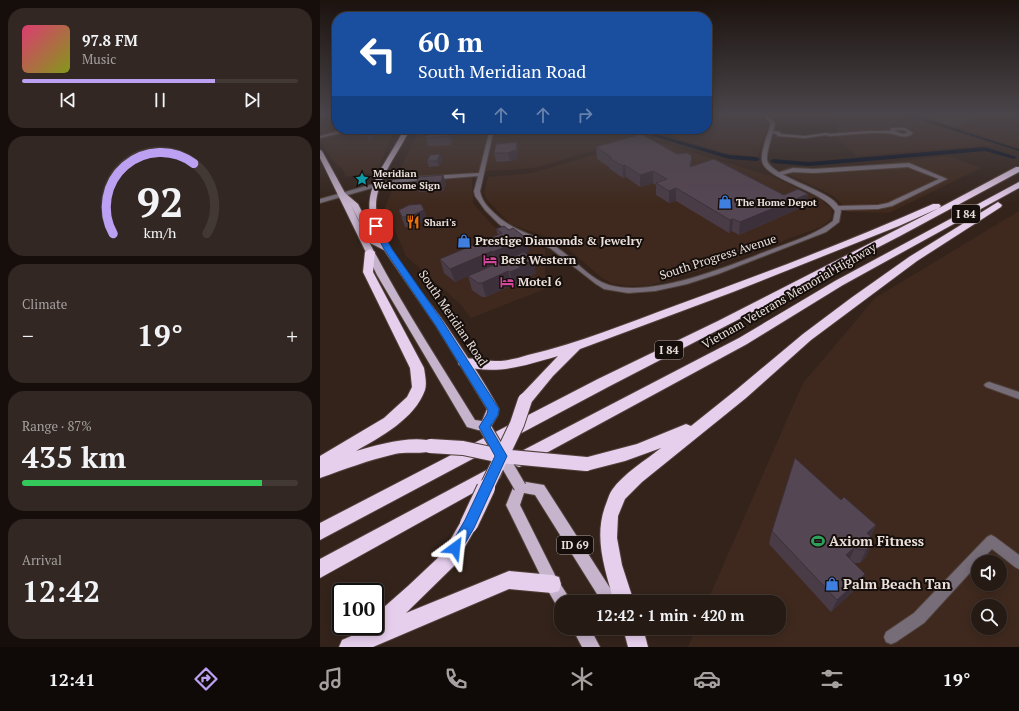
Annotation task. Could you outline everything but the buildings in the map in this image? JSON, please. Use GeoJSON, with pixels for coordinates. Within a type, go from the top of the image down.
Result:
{"type":"FeatureCollection","features":[{"type":"Feature","properties":{"kind":"highway"},"geometry":{"type":"LineString","coordinates":[[464,362],[478,365],[500,366],[528,360],[582,344],[730,290],[896,224],[1019,168]]}},
{"type":"Feature","properties":{"kind":"highway","name":"Vietnam Veterans Memorial Highway"},"geometry":{"type":"LineString","coordinates":[[320,532],[603,383],[883,242],[1019,168]]}},
{"type":"Feature","properties":{"kind":"highway","name":"Vietnam Veterans Memorial Highway"},"geometry":{"type":"LineString","coordinates":[[320,569],[626,402],[743,341],[839,283],[1019,185]]}},
{"type":"Feature","properties":{"kind":"highway"},"geometry":{"type":"LineString","coordinates":[[622,595],[613,565],[608,538],[610,516],[618,496],[636,477],[714,415],[807,337],[855,301],[913,259],[1019,190]]}},
{"type":"Feature","properties":{"kind":"highway"},"geometry":{"type":"LineString","coordinates":[[320,464],[387,424],[408,406],[418,390],[419,379],[417,368],[368,272],[370,252]]}},
{"type":"Feature","properties":{"kind":"highway"},"geometry":{"type":"LineString","coordinates":[[353,645],[415,593],[448,560],[469,524],[517,424],[525,400],[542,378],[562,359],[582,344]]}},
{"type":"Feature","properties":{"kind":"highway"},"geometry":{"type":"LineString","coordinates":[[320,471],[357,456],[397,448],[430,446],[463,448],[501,456],[586,464],[621,457],[662,443],[714,415]]}},
{"type":"Feature","properties":{"kind":"highway"},"geometry":{"type":"LineString","coordinates":[[353,645],[509,580],[552,584]]}},
{"type":"Feature","properties":{"kind":"main road","name":"South Meridian Road"},"geometry":{"type":"LineString","coordinates":[[399,144],[377,185],[372,207],[376,226],[388,249],[440,324],[493,409],[492,415],[485,427]]}},
{"type":"Feature","properties":{"kind":"main road"},"geometry":{"type":"LineString","coordinates":[[320,152],[332,171],[386,284],[471,424],[485,427],[520,487]]}},
{"type":"Feature","properties":{"kind":"main road"},"geometry":{"type":"LineString","coordinates":[[342,194],[354,204],[374,243],[388,249]]}},
{"type":"Feature","properties":{"kind":"main road","name":"ID 69"},"geometry":{"type":"LineString","coordinates":[[559,595],[552,584],[513,505],[520,487],[539,489],[607,595]]}},
{"type":"Feature","properties":{"kind":"main road"},"geometry":{"type":"LineString","coordinates":[[584,635],[592,647]]}},
{"type":"Feature","properties":{"kind":"street","name":"South Progress Avenue"},"geometry":{"type":"LineString","coordinates":[[488,144],[477,191],[478,198],[502,225],[518,234],[553,246],[595,281],[610,288],[619,290],[648,290],[687,281],[736,265],[824,231],[836,222],[838,215],[836,208]]}},
{"type":"Feature","properties":{"kind":"street"},"geometry":{"type":"LineString","coordinates":[[768,144],[764,160],[767,167],[778,174],[823,196],[836,208],[878,207],[890,205],[944,179],[909,165],[814,171],[793,170],[778,174]]}},
{"type":"Feature","properties":{"kind":"street"},"geometry":{"type":"LineString","coordinates":[[320,201],[377,185],[413,179],[481,174]]}},
{"type":"Feature","properties":{"kind":"street"},"geometry":{"type":"LineString","coordinates":[[989,385],[1019,396]]}},
{"type":"Feature","properties":{"kind":"street"},"geometry":{"type":"LineString","coordinates":[[891,637],[919,618],[991,541],[1019,563]]}},
{"type":"Feature","properties":{"kind":"shaded area"},"geometry":{"type":"Polygon","coordinates":[[[323,144],[388,144],[377,172],[346,177],[342,168],[332,160],[323,144]]]}},
{"type":"Feature","properties":{"kind":"shaded area"},"geometry":{"type":"Polygon","coordinates":[[[413,144],[613,144],[535,168],[472,172],[473,203],[493,226],[507,235],[536,244],[545,249],[545,289],[471,318],[460,304],[406,256],[385,208],[406,156],[413,144]]]}},
{"type":"Feature","properties":{"kind":"shaded area"},"geometry":{"type":"Polygon","coordinates":[[[630,144],[665,144],[771,176],[818,198],[832,209],[831,219],[821,227],[714,266],[651,285],[631,286],[613,284],[602,278],[566,247],[552,239],[510,224],[487,200],[484,193],[488,177],[532,173],[630,144]]]}},
{"type":"Feature","properties":{"kind":"shaded area"},"geometry":{"type":"Polygon","coordinates":[[[697,144],[762,144],[757,157],[723,153],[697,144]]]}},
{"type":"Feature","properties":{"kind":"shaded area"},"geometry":{"type":"Polygon","coordinates":[[[843,144],[995,145],[857,156],[843,144]]]}},
{"type":"Feature","properties":{"kind":"shaded area"},"geometry":{"type":"Polygon","coordinates":[[[1006,144],[1019,144],[1018,148],[1006,144]]]}},
{"type":"Feature","properties":{"kind":"shaded area"},"geometry":{"type":"Polygon","coordinates":[[[949,156],[981,168],[889,213],[847,212],[841,203],[832,195],[779,170],[789,167],[812,170],[949,156]]]}},
{"type":"Feature","properties":{"kind":"shaded area"},"geometry":{"type":"Polygon","coordinates":[[[1019,211],[1019,647],[688,647],[693,635],[786,635],[786,595],[710,595],[803,383],[875,298],[1019,211]]]}},
{"type":"Feature","properties":{"kind":"waterway"},"geometry":{"type":"LineString","coordinates":[[684,144],[729,157],[757,159]]}},
{"type":"Feature","properties":{"kind":"waterway"},"geometry":{"type":"LineString","coordinates":[[1001,144],[1019,150]]}},
{"type":"Feature","properties":{"kind":"waterway"},"geometry":{"type":"LineString","coordinates":[[773,161],[809,164],[985,149],[1014,157]]}},
{"type":"Feature","properties":{"kind":"place","name":"Meridian Welcome Sign"},"geometry":{"type":"Point","coordinates":[362,179]}},
{"type":"Feature","properties":{"kind":"place","name":"The Home Depot"},"geometry":{"type":"Point","coordinates":[725,202]}},
{"type":"Feature","properties":{"kind":"place","name":"Shari's"},"geometry":{"type":"Point","coordinates":[413,222]}},
{"type":"Feature","properties":{"kind":"place","name":"Prestige Diamonds & Jewelry"},"geometry":{"type":"Point","coordinates":[464,241]}},
{"type":"Feature","properties":{"kind":"place","name":"Best Western"},"geometry":{"type":"Point","coordinates":[490,260]}},
{"type":"Feature","properties":{"kind":"place","name":"Motel 6"},"geometry":{"type":"Point","coordinates":[507,282]}},
{"type":"Feature","properties":{"kind":"place","name":"Axiom Fitness"},"geometry":{"type":"Point","coordinates":[818,541]}},
{"type":"Feature","properties":{"kind":"place","name":"Palm Beach Tan"},"geometry":{"type":"Point","coordinates":[832,584]}},
{"type":"Feature","properties":{"kind":"route"},"geometry":{"type":"LineString","coordinates":[[376,226],[388,249],[440,324],[493,409],[493,413],[485,427],[501,456],[469,524],[455,548]]}}]}
